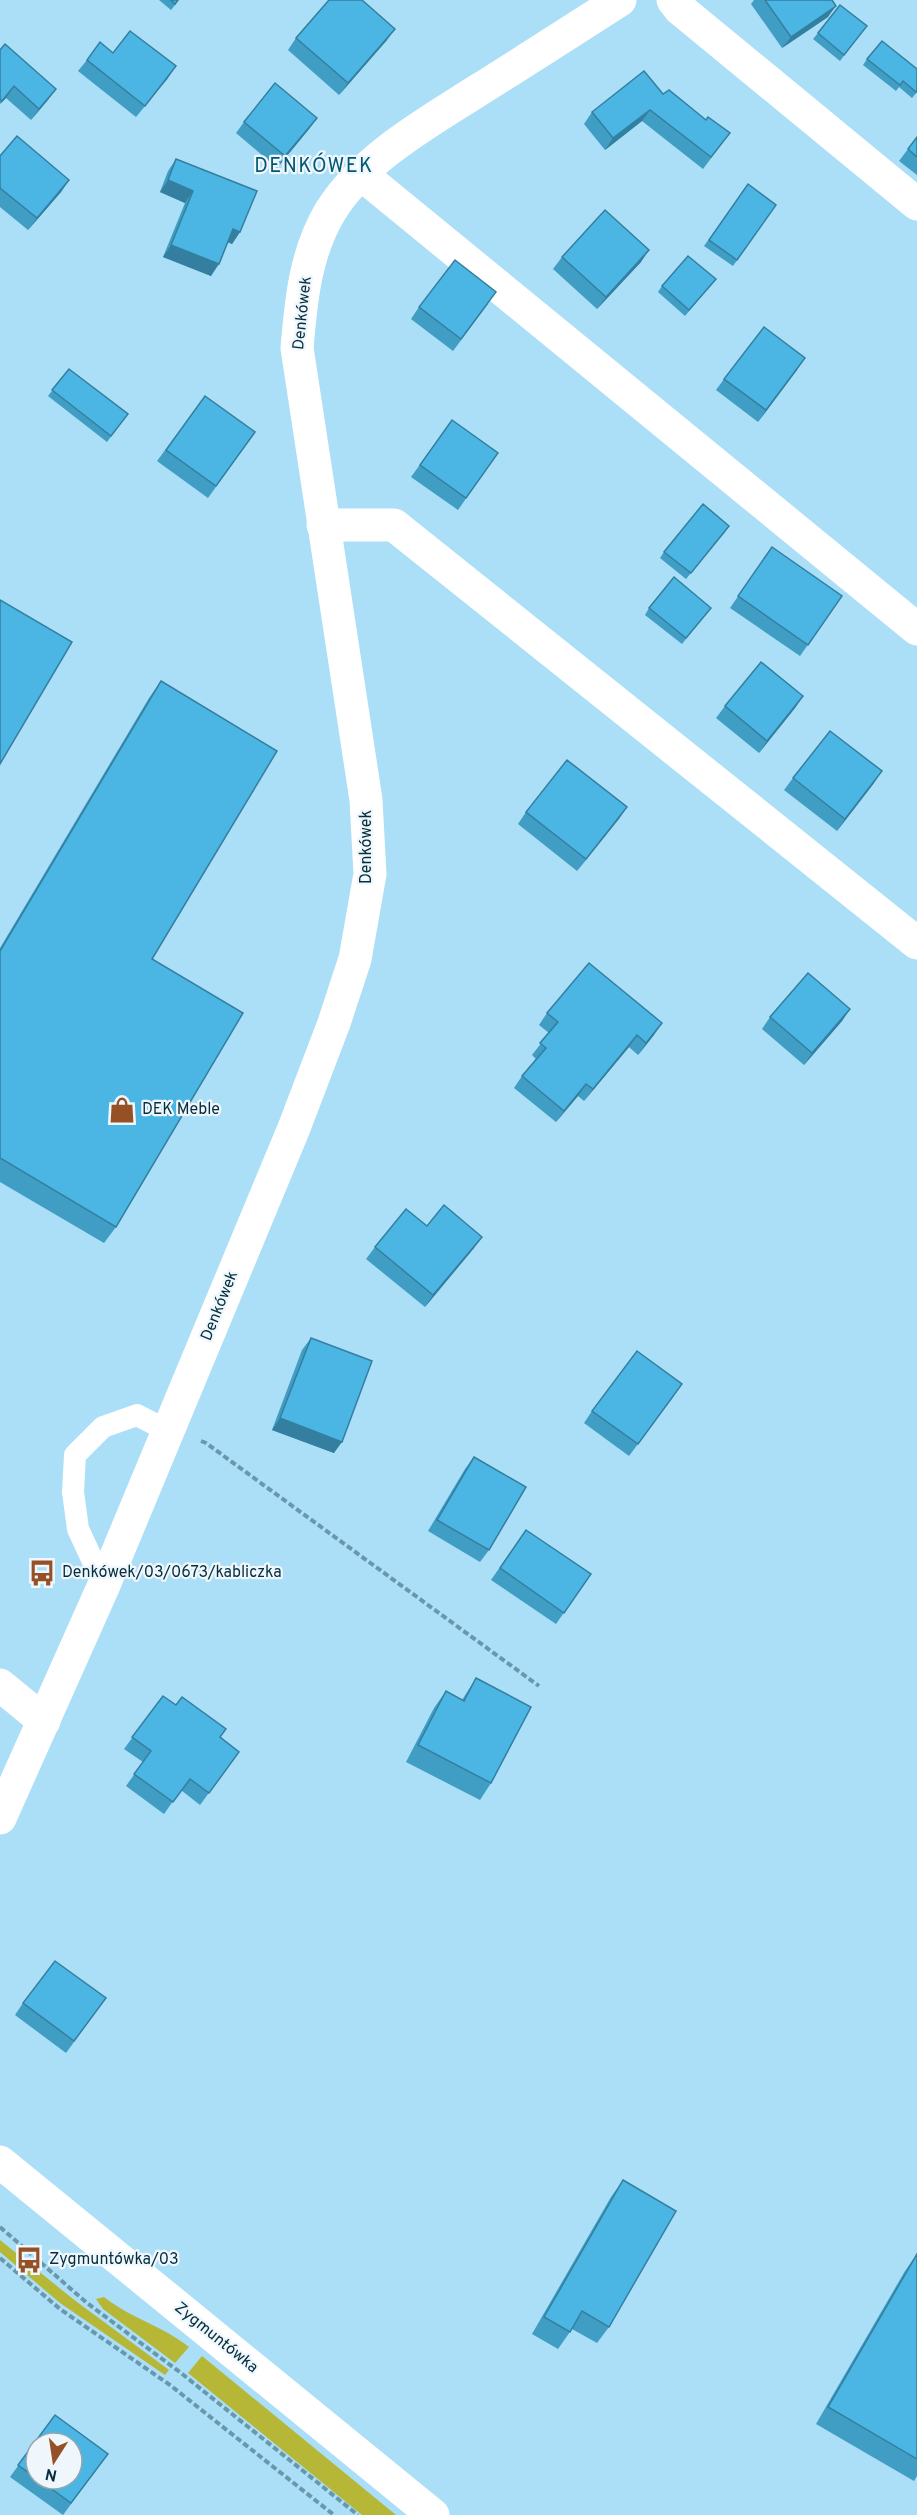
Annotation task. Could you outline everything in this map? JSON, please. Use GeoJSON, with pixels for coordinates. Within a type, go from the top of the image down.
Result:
{"type":"FeatureCollection","features":[{"type":"Feature","properties":{"kind":"street","name":"Denkówek"},"geometry":{"type":"LineString","coordinates":[[0,1818],[104,1586],[294,1128],[334,1023],[355,959],[370,874],[366,800],[297,348],[302,290],[312,251],[330,211],[361,174],[398,141],[620,0]]}},
{"type":"Feature","properties":{"kind":"street"},"geometry":{"type":"LineString","coordinates":[[673,0],[680,9],[917,204]]}},
{"type":"Feature","properties":{"kind":"street"},"geometry":{"type":"LineString","coordinates":[[361,174],[917,628]]}},
{"type":"Feature","properties":{"kind":"street"},"geometry":{"type":"LineString","coordinates":[[323,525],[394,525],[917,943]]}},
{"type":"Feature","properties":{"kind":"street"},"geometry":{"type":"LineString","coordinates":[[0,1685],[44,1721]]}},
{"type":"Feature","properties":{"kind":"street","name":"Zygmuntówka"},"geometry":{"type":"LineString","coordinates":[[0,2162],[433,2515]]}},
{"type":"Feature","properties":{"kind":"lane"},"geometry":{"type":"LineString","coordinates":[[104,1586],[78,1529],[73,1492],[75,1455],[103,1427],[136,1415],[168,1431]]}},
{"type":"Feature","properties":{"kind":"path"},"geometry":{"type":"LineString","coordinates":[[168,1431],[206,1443],[540,1686]]}},
{"type":"Feature","properties":{"kind":"path"},"geometry":{"type":"LineString","coordinates":[[0,2227],[87,2303],[181,2373],[358,2515]]}},
{"type":"Feature","properties":{"kind":"path"},"geometry":{"type":"LineString","coordinates":[[0,2258],[60,2309],[170,2385],[334,2515]]}},
{"type":"Feature","properties":{"kind":"shaded area"},"geometry":{"type":"Polygon","coordinates":[[[0,2240],[73,2299],[169,2370],[165,2375],[60,2303],[0,2252],[0,2240]]]}},
{"type":"Feature","properties":{"kind":"shaded area"},"geometry":{"type":"Polygon","coordinates":[[[104,2297],[189,2347],[175,2363],[103,2309],[96,2299],[104,2297]]]}},
{"type":"Feature","properties":{"kind":"shaded area"},"geometry":{"type":"Polygon","coordinates":[[[202,2356],[396,2515],[362,2515],[188,2373],[202,2356]]]}},
{"type":"Feature","properties":{"kind":"building"},"geometry":{"type":"Polygon","coordinates":[[[329,0],[362,0],[395,29],[348,83],[296,38],[329,0]]]}},
{"type":"Feature","properties":{"kind":"building"},"geometry":{"type":"Polygon","coordinates":[[[765,0],[832,0],[836,6],[791,37],[765,0]]]}},
{"type":"Feature","properties":{"kind":"building"},"geometry":{"type":"Polygon","coordinates":[[[840,5],[867,26],[844,55],[818,33],[840,5]]]}},
{"type":"Feature","properties":{"kind":"building"},"geometry":{"type":"Polygon","coordinates":[[[130,31],[176,66],[145,106],[87,60],[100,42],[113,53],[130,31]]]}},
{"type":"Feature","properties":{"kind":"building"},"geometry":{"type":"Polygon","coordinates":[[[882,41],[917,69],[916,92],[903,81],[900,85],[867,59],[882,41]]]}},
{"type":"Feature","properties":{"kind":"building"},"geometry":{"type":"Polygon","coordinates":[[[5,44],[56,89],[39,109],[14,86],[2,101],[0,99],[0,50],[5,44]]]}},
{"type":"Feature","properties":{"kind":"building"},"geometry":{"type":"Polygon","coordinates":[[[644,71],[663,94],[669,90],[706,120],[708,117],[730,133],[711,157],[650,110],[613,138],[592,112],[644,71]]]}},
{"type":"Feature","properties":{"kind":"building"},"geometry":{"type":"Polygon","coordinates":[[[275,83],[317,118],[285,156],[244,122],[275,83]]]}},
{"type":"Feature","properties":{"kind":"building"},"geometry":{"type":"Polygon","coordinates":[[[17,136],[69,180],[37,218],[0,188],[0,156],[17,136]]]}},
{"type":"Feature","properties":{"kind":"building"},"geometry":{"type":"Polygon","coordinates":[[[917,137],[917,157],[908,149],[917,137]]]}},
{"type":"Feature","properties":{"kind":"building"},"geometry":{"type":"Polygon","coordinates":[[[176,159],[257,191],[240,232],[233,229],[219,264],[171,245],[193,191],[168,180],[176,159]]]}},
{"type":"Feature","properties":{"kind":"building"},"geometry":{"type":"Polygon","coordinates":[[[748,184],[776,205],[737,260],[709,240],[748,184]]]}},
{"type":"Feature","properties":{"kind":"building"},"geometry":{"type":"Polygon","coordinates":[[[605,210],[649,250],[606,297],[562,257],[605,210]]]}},
{"type":"Feature","properties":{"kind":"building"},"geometry":{"type":"Polygon","coordinates":[[[688,256],[716,279],[689,310],[662,286],[688,256]]]}},
{"type":"Feature","properties":{"kind":"building"},"geometry":{"type":"Polygon","coordinates":[[[455,260],[496,292],[461,339],[419,307],[455,260]]]}},
{"type":"Feature","properties":{"kind":"building"},"geometry":{"type":"Polygon","coordinates":[[[764,327],[805,358],[766,410],[724,379],[764,327]]]}},
{"type":"Feature","properties":{"kind":"building"},"geometry":{"type":"Polygon","coordinates":[[[69,369],[128,414],[111,436],[52,390],[69,369]]]}},
{"type":"Feature","properties":{"kind":"building"},"geometry":{"type":"Polygon","coordinates":[[[205,396],[255,432],[216,486],[166,450],[205,396]]]}},
{"type":"Feature","properties":{"kind":"building"},"geometry":{"type":"Polygon","coordinates":[[[452,420],[498,453],[466,498],[420,465],[452,420]]]}},
{"type":"Feature","properties":{"kind":"building"},"geometry":{"type":"Polygon","coordinates":[[[703,504],[729,526],[691,573],[664,552],[703,504]]]}},
{"type":"Feature","properties":{"kind":"building"},"geometry":{"type":"Polygon","coordinates":[[[772,547],[842,596],[808,645],[738,596],[772,547]]]}},
{"type":"Feature","properties":{"kind":"building"},"geometry":{"type":"Polygon","coordinates":[[[674,577],[711,608],[686,638],[649,608],[674,577]]]}},
{"type":"Feature","properties":{"kind":"building"},"geometry":{"type":"Polygon","coordinates":[[[0,600],[72,642],[0,764],[0,600]]]}},
{"type":"Feature","properties":{"kind":"building"},"geometry":{"type":"Polygon","coordinates":[[[761,662],[803,696],[767,741],[725,706],[761,662]]]}},
{"type":"Feature","properties":{"kind":"building"},"geometry":{"type":"Polygon","coordinates":[[[161,681],[277,751],[152,959],[243,1013],[116,1227],[0,1158],[0,951],[161,681]]]}},
{"type":"Feature","properties":{"kind":"building"},"geometry":{"type":"Polygon","coordinates":[[[830,731],[882,771],[845,819],[793,778],[830,731]]]}},
{"type":"Feature","properties":{"kind":"building"},"geometry":{"type":"Polygon","coordinates":[[[567,760],[627,807],[586,859],[526,812],[567,760]]]}},
{"type":"Feature","properties":{"kind":"building"},"geometry":{"type":"Polygon","coordinates":[[[589,963],[662,1023],[646,1043],[637,1035],[593,1089],[586,1084],[564,1111],[522,1076],[546,1048],[540,1043],[558,1022],[547,1013],[589,963]]]}},
{"type":"Feature","properties":{"kind":"building"},"geometry":{"type":"Polygon","coordinates":[[[808,973],[850,1009],[812,1053],[770,1017],[808,973]]]}},
{"type":"Feature","properties":{"kind":"building"},"geometry":{"type":"Polygon","coordinates":[[[444,1205],[482,1237],[433,1295],[375,1247],[406,1209],[427,1226],[444,1205]]]}},
{"type":"Feature","properties":{"kind":"building"},"geometry":{"type":"Polygon","coordinates":[[[311,1338],[372,1361],[342,1442],[280,1418],[311,1338]]]}},
{"type":"Feature","properties":{"kind":"building"},"geometry":{"type":"Polygon","coordinates":[[[637,1351],[682,1384],[638,1444],[592,1411],[637,1351]]]}},
{"type":"Feature","properties":{"kind":"building"},"geometry":{"type":"Polygon","coordinates":[[[474,1457],[526,1487],[489,1550],[437,1520],[474,1457]]]}},
{"type":"Feature","properties":{"kind":"building"},"geometry":{"type":"Polygon","coordinates":[[[526,1530],[591,1574],[564,1613],[500,1568],[526,1530]]]}},
{"type":"Feature","properties":{"kind":"building"},"geometry":{"type":"Polygon","coordinates":[[[476,1678],[531,1707],[491,1783],[418,1745],[446,1691],[464,1701],[476,1678]]]}},
{"type":"Feature","properties":{"kind":"building"},"geometry":{"type":"Polygon","coordinates":[[[163,1696],[176,1705],[182,1697],[226,1729],[220,1737],[239,1752],[209,1793],[190,1779],[173,1802],[134,1774],[151,1751],[132,1737],[163,1696]]]}},
{"type":"Feature","properties":{"kind":"building"},"geometry":{"type":"Polygon","coordinates":[[[55,1961],[106,1998],[74,2041],[23,2003],[55,1961]]]}},
{"type":"Feature","properties":{"kind":"building"},"geometry":{"type":"Polygon","coordinates":[[[623,2180],[676,2211],[609,2327],[582,2311],[570,2332],[544,2317],[623,2180]]]}},
{"type":"Feature","properties":{"kind":"building"},"geometry":{"type":"Polygon","coordinates":[[[917,2254],[917,2459],[828,2407],[917,2254]]]}},
{"type":"Feature","properties":{"kind":"building"},"geometry":{"type":"Polygon","coordinates":[[[55,2415],[77,2431],[43,2431],[55,2415]]]}},
{"type":"Feature","properties":{"kind":"building"},"geometry":{"type":"Polygon","coordinates":[[[84,2436],[108,2454],[84,2486],[84,2436]]]}},
{"type":"Feature","properties":{"kind":"building"},"geometry":{"type":"Polygon","coordinates":[[[24,2457],[24,2469],[18,2465],[24,2457]]]}},
{"type":"Feature","properties":{"kind":"building"},"geometry":{"type":"Polygon","coordinates":[[[54,2491],[80,2491],[71,2503],[54,2491]]]}},
{"type":"Feature","properties":{"kind":"place","name":"DEK Meble"},"geometry":{"type":"Point","coordinates":[122,1110]}},
{"type":"Feature","properties":{"kind":"place","name":"Denkówek/03/0673/kabliczka"},"geometry":{"type":"Point","coordinates":[42,1573]}},
{"type":"Feature","properties":{"kind":"place","name":"Zygmuntówka/03"},"geometry":{"type":"Point","coordinates":[29,2260]}},
{"type":"Feature","properties":{"kind":"district","name":"DENKÓWEK"},"geometry":{"type":"Point","coordinates":[314,167]}}]}
